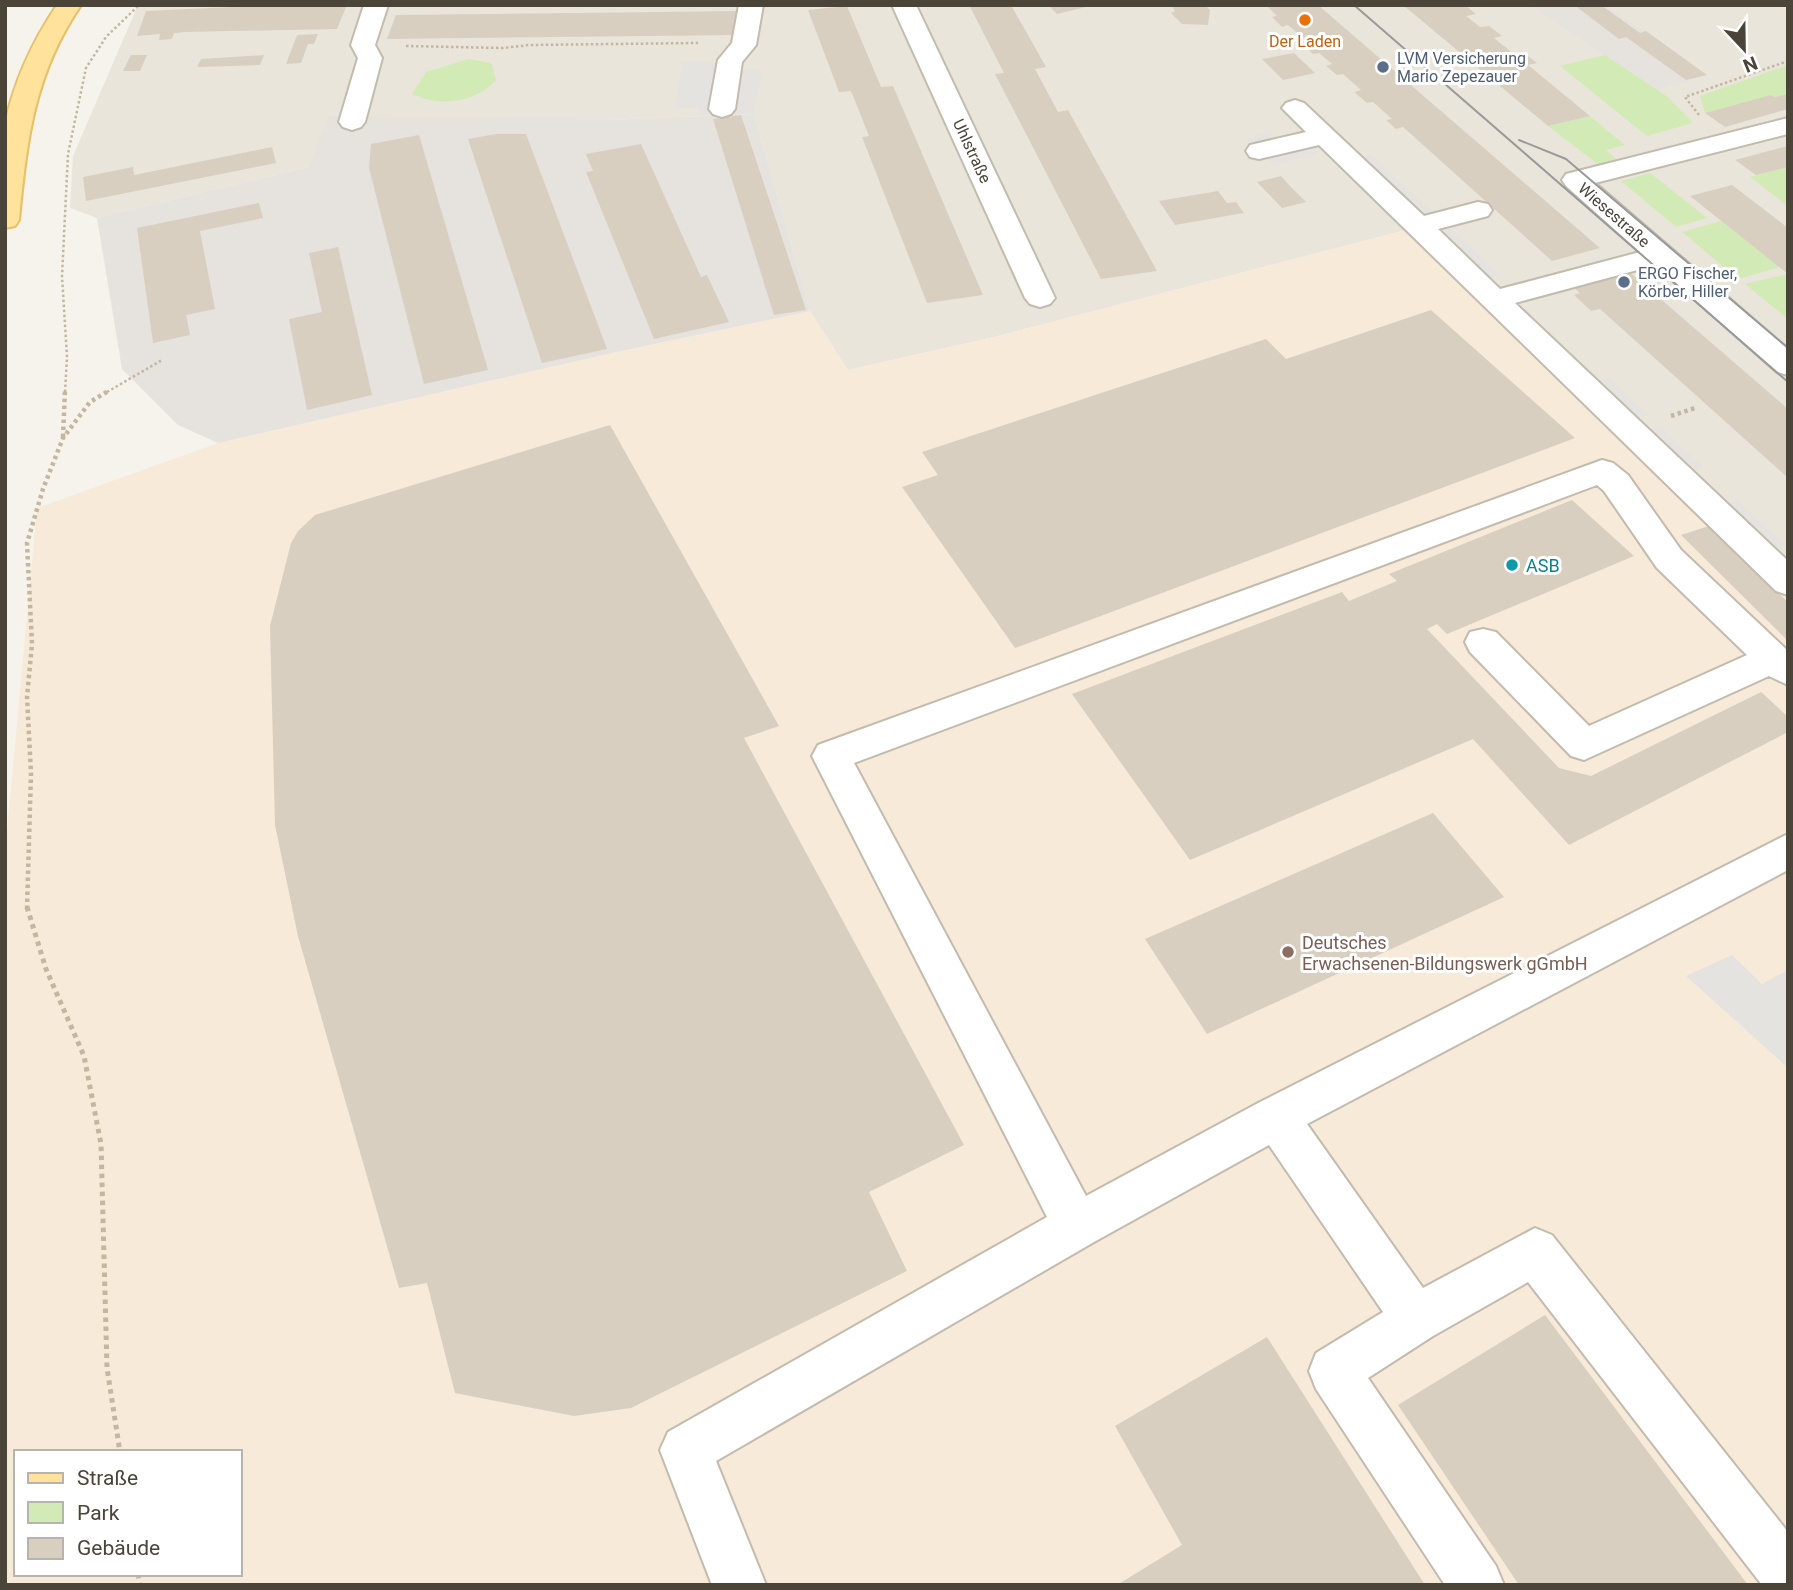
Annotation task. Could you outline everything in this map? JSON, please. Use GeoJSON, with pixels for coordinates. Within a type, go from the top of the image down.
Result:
{"type":"FeatureCollection","features":[{"type":"Feature","properties":{"kind":"main road"},"geometry":{"type":"LineString","coordinates":[[5,220],[15,123],[31,68],[49,31],[69,5]]}},
{"type":"Feature","properties":{"kind":"street"},"geometry":{"type":"LineString","coordinates":[[352,122],[370,58],[363,45],[376,5]]}},
{"type":"Feature","properties":{"kind":"street"},"geometry":{"type":"LineString","coordinates":[[722,109],[730,60],[745,42],[751,5]]}},
{"type":"Feature","properties":{"kind":"street","name":"Uhlstraße"},"geometry":{"type":"LineString","coordinates":[[904,5],[1040,298]]}},
{"type":"Feature","properties":{"kind":"street"},"geometry":{"type":"LineString","coordinates":[[1295,108],[1788,582]]}},
{"type":"Feature","properties":{"kind":"street","name":"Wiesestraße"},"geometry":{"type":"LineString","coordinates":[[1788,126],[1575,180],[1788,365]]}},
{"type":"Feature","properties":{"kind":"street"},"geometry":{"type":"LineString","coordinates":[[1259,151],[1324,136]]}},
{"type":"Feature","properties":{"kind":"street"},"geometry":{"type":"LineString","coordinates":[[1418,226],[1478,210]]}},
{"type":"Feature","properties":{"kind":"street"},"geometry":{"type":"LineString","coordinates":[[1495,299],[1660,255]]}},
{"type":"Feature","properties":{"kind":"street"},"geometry":{"type":"LineString","coordinates":[[1077,1226],[831,756],[1602,471],[1616,483],[1669,559],[1781,665],[1584,745],[1483,642]]}},
{"type":"Feature","properties":{"kind":"street"},"geometry":{"type":"LineString","coordinates":[[739,1585],[686,1450],[1077,1226],[1276,1117],[1788,851]]}},
{"type":"Feature","properties":{"kind":"street"},"geometry":{"type":"LineString","coordinates":[[1276,1117],[1416,1319]]}},
{"type":"Feature","properties":{"kind":"street"},"geometry":{"type":"LineString","coordinates":[[1477,1585],[1334,1371],[1416,1319],[1535,1252],[1788,1575]]}},
{"type":"Feature","properties":{"kind":"path"},"geometry":{"type":"LineString","coordinates":[[63,438],[67,357],[62,276],[68,154],[86,68],[106,37],[138,5]]}},
{"type":"Feature","properties":{"kind":"path"},"geometry":{"type":"LineString","coordinates":[[363,45],[503,48],[529,45],[745,42]]}},
{"type":"Feature","properties":{"kind":"path"},"geometry":{"type":"LineString","coordinates":[[1722,143],[1685,97],[1788,61]]}},
{"type":"Feature","properties":{"kind":"path"},"geometry":{"type":"LineString","coordinates":[[120,1450],[107,1368],[101,1144],[84,1056],[46,968],[27,909],[31,773],[27,697],[32,644],[27,543],[43,489],[63,438],[90,402],[162,360]]}},
{"type":"Feature","properties":{"kind":"shaded area"},"geometry":{"type":"Polygon","coordinates":[[[138,5],[1788,5],[1788,599],[1406,230],[994,337],[848,370],[810,311],[754,114],[608,120],[308,167],[97,218],[70,208],[73,156],[138,5]]]}},
{"type":"Feature","properties":{"kind":"shaded area"},"geometry":{"type":"Polygon","coordinates":[[[1529,5],[1605,5],[1707,75],[1657,90],[1529,5]]]}},
{"type":"Feature","properties":{"kind":"shaded area"},"geometry":{"type":"Polygon","coordinates":[[[682,62],[718,63],[737,69],[762,70],[754,114],[698,115],[698,108],[675,108],[682,62]]]}},
{"type":"Feature","properties":{"kind":"shaded area"},"geometry":{"type":"Polygon","coordinates":[[[754,114],[810,311],[218,443],[178,425],[122,369],[97,218],[308,167],[329,116],[608,120],[754,114]]]}},
{"type":"Feature","properties":{"kind":"shaded area"},"geometry":{"type":"Polygon","coordinates":[[[1270,132],[1283,145],[1306,140],[1319,153],[1273,164],[1247,138],[1270,132]]]}},
{"type":"Feature","properties":{"kind":"shaded area"},"geometry":{"type":"Polygon","coordinates":[[[1372,155],[1433,213],[1411,219],[1350,161],[1372,155]]]}},
{"type":"Feature","properties":{"kind":"shaded area"},"geometry":{"type":"Polygon","coordinates":[[[1448,226],[1499,275],[1476,281],[1425,232],[1448,226]]]}},
{"type":"Feature","properties":{"kind":"shaded area"},"geometry":{"type":"Polygon","coordinates":[[[1406,230],[1788,599],[1788,1585],[5,1585],[5,853],[37,508],[218,443],[810,311],[848,370],[994,337],[1406,230]]]}},
{"type":"Feature","properties":{"kind":"shaded area"},"geometry":{"type":"Polygon","coordinates":[[[1608,377],[1649,415],[1624,423],[1583,384],[1608,377]]]}},
{"type":"Feature","properties":{"kind":"shaded area"},"geometry":{"type":"Polygon","coordinates":[[[1661,427],[1704,468],[1679,476],[1636,434],[1661,427]]]}},
{"type":"Feature","properties":{"kind":"shaded area"},"geometry":{"type":"Polygon","coordinates":[[[1737,500],[1785,545],[1758,553],[1712,508],[1737,500]]]}},
{"type":"Feature","properties":{"kind":"shaded area"},"geometry":{"type":"Polygon","coordinates":[[[1732,955],[1762,984],[1788,970],[1788,1068],[1686,976],[1732,955]]]}},
{"type":"Feature","properties":{"kind":"green space"},"geometry":{"type":"Polygon","coordinates":[[[1605,55],[1668,97],[1693,123],[1647,136],[1560,66],[1605,55]]]}},
{"type":"Feature","properties":{"kind":"green space"},"geometry":{"type":"Polygon","coordinates":[[[468,59],[491,63],[496,80],[488,88],[468,98],[445,101],[434,101],[412,94],[426,72],[468,59]]]}},
{"type":"Feature","properties":{"kind":"green space"},"geometry":{"type":"Polygon","coordinates":[[[1788,65],[1788,94],[1775,97],[1771,95],[1705,113],[1700,96],[1788,65]]]}},
{"type":"Feature","properties":{"kind":"green space"},"geometry":{"type":"Polygon","coordinates":[[[1590,116],[1625,145],[1606,150],[1621,164],[1603,168],[1548,126],[1590,116]]]}},
{"type":"Feature","properties":{"kind":"green space"},"geometry":{"type":"Polygon","coordinates":[[[1788,167],[1788,206],[1750,177],[1788,167]]]}},
{"type":"Feature","properties":{"kind":"green space"},"geometry":{"type":"Polygon","coordinates":[[[1650,173],[1707,218],[1676,227],[1621,181],[1650,173]]]}},
{"type":"Feature","properties":{"kind":"green space"},"geometry":{"type":"Polygon","coordinates":[[[1721,221],[1780,267],[1738,279],[1682,232],[1721,221]]]}},
{"type":"Feature","properties":{"kind":"green space"},"geometry":{"type":"Polygon","coordinates":[[[1788,274],[1788,319],[1745,284],[1788,274]]]}},
{"type":"Feature","properties":{"kind":"building"},"geometry":{"type":"Polygon","coordinates":[[[347,5],[337,29],[185,32],[174,33],[172,39],[159,40],[160,34],[137,36],[146,11],[347,5]]]}},
{"type":"Feature","properties":{"kind":"building"},"geometry":{"type":"Polygon","coordinates":[[[969,5],[1011,5],[1046,67],[1035,69],[1058,112],[1068,110],[1157,271],[1101,279],[995,74],[1004,73],[969,5]]]}},
{"type":"Feature","properties":{"kind":"building"},"geometry":{"type":"Polygon","coordinates":[[[1048,5],[1090,5],[1090,6],[1057,14],[1048,5]]]}},
{"type":"Feature","properties":{"kind":"building"},"geometry":{"type":"Polygon","coordinates":[[[1171,5],[1205,5],[1210,10],[1208,25],[1182,24],[1171,13],[1175,11],[1171,5]]]}},
{"type":"Feature","properties":{"kind":"building"},"geometry":{"type":"Polygon","coordinates":[[[1266,5],[1318,5],[1600,248],[1552,261],[1403,127],[1396,129],[1386,120],[1392,119],[1373,102],[1367,103],[1354,92],[1361,90],[1343,74],[1337,75],[1326,66],[1332,64],[1319,53],[1313,54],[1301,43],[1307,41],[1288,25],[1282,27],[1272,17],[1277,16],[1266,5]]]}},
{"type":"Feature","properties":{"kind":"building"},"geometry":{"type":"Polygon","coordinates":[[[1403,5],[1465,5],[1476,14],[1466,16],[1480,27],[1489,26],[1502,36],[1494,38],[1515,55],[1524,53],[1537,63],[1528,65],[1590,116],[1548,126],[1403,5]]]}},
{"type":"Feature","properties":{"kind":"building"},"geometry":{"type":"Polygon","coordinates":[[[1574,5],[1601,5],[1640,33],[1646,31],[1707,75],[1686,80],[1626,37],[1619,39],[1574,5]]]}},
{"type":"Feature","properties":{"kind":"building"},"geometry":{"type":"Polygon","coordinates":[[[847,6],[881,87],[893,86],[983,295],[927,303],[862,137],[869,136],[851,91],[839,92],[808,10],[847,6]]]}},
{"type":"Feature","properties":{"kind":"building"},"geometry":{"type":"Polygon","coordinates":[[[740,11],[738,35],[387,39],[396,15],[740,11]]]}},
{"type":"Feature","properties":{"kind":"building"},"geometry":{"type":"Polygon","coordinates":[[[318,34],[314,44],[308,44],[301,63],[286,64],[297,35],[318,34]]]}},
{"type":"Feature","properties":{"kind":"building"},"geometry":{"type":"Polygon","coordinates":[[[1294,53],[1315,73],[1283,80],[1262,59],[1294,53]]]}},
{"type":"Feature","properties":{"kind":"building"},"geometry":{"type":"Polygon","coordinates":[[[131,55],[147,55],[140,71],[123,71],[131,55]]]}},
{"type":"Feature","properties":{"kind":"building"},"geometry":{"type":"Polygon","coordinates":[[[264,55],[260,65],[197,67],[201,59],[264,55]]]}},
{"type":"Feature","properties":{"kind":"building"},"geometry":{"type":"Polygon","coordinates":[[[1788,94],[1788,109],[1725,127],[1705,113],[1771,95],[1775,97],[1788,94]]]}},
{"type":"Feature","properties":{"kind":"building"},"geometry":{"type":"Polygon","coordinates":[[[741,115],[806,310],[774,315],[713,119],[741,115]]]}},
{"type":"Feature","properties":{"kind":"building"},"geometry":{"type":"Polygon","coordinates":[[[496,134],[526,134],[607,349],[542,363],[468,139],[496,134]]]}},
{"type":"Feature","properties":{"kind":"building"},"geometry":{"type":"Polygon","coordinates":[[[419,135],[488,370],[424,384],[369,168],[371,144],[419,135]]]}},
{"type":"Feature","properties":{"kind":"building"},"geometry":{"type":"Polygon","coordinates":[[[641,144],[701,277],[707,275],[729,322],[654,339],[586,172],[593,171],[586,154],[641,144]]]}},
{"type":"Feature","properties":{"kind":"building"},"geometry":{"type":"Polygon","coordinates":[[[1788,146],[1788,167],[1756,175],[1735,160],[1788,146]]]}},
{"type":"Feature","properties":{"kind":"building"},"geometry":{"type":"Polygon","coordinates":[[[272,147],[276,163],[86,201],[83,177],[133,167],[134,175],[272,147]]]}},
{"type":"Feature","properties":{"kind":"building"},"geometry":{"type":"Polygon","coordinates":[[[1281,176],[1306,202],[1282,208],[1257,182],[1281,176]]]}},
{"type":"Feature","properties":{"kind":"building"},"geometry":{"type":"Polygon","coordinates":[[[1732,185],[1788,228],[1788,274],[1690,196],[1732,185]]]}},
{"type":"Feature","properties":{"kind":"building"},"geometry":{"type":"Polygon","coordinates":[[[1218,191],[1227,203],[1236,202],[1244,213],[1175,225],[1159,201],[1218,191]]]}},
{"type":"Feature","properties":{"kind":"building"},"geometry":{"type":"Polygon","coordinates":[[[259,203],[263,218],[200,231],[215,309],[186,315],[190,335],[153,343],[137,228],[259,203]]]}},
{"type":"Feature","properties":{"kind":"building"},"geometry":{"type":"Polygon","coordinates":[[[338,247],[372,395],[307,410],[289,319],[322,312],[309,253],[338,247]]]}},
{"type":"Feature","properties":{"kind":"building"},"geometry":{"type":"Polygon","coordinates":[[[1627,270],[1788,409],[1788,478],[1600,309],[1591,311],[1574,295],[1580,293],[1571,285],[1627,270]]]}},
{"type":"Feature","properties":{"kind":"building"},"geometry":{"type":"Polygon","coordinates":[[[1431,310],[1575,438],[1015,648],[902,487],[938,475],[922,452],[1266,339],[1286,359],[1431,310]]]}},
{"type":"Feature","properties":{"kind":"building"},"geometry":{"type":"Polygon","coordinates":[[[610,425],[779,726],[744,738],[964,1145],[869,1192],[907,1271],[631,1408],[574,1416],[455,1393],[427,1283],[399,1288],[298,936],[275,825],[270,626],[291,543],[298,531],[315,515],[610,425]]]}},
{"type":"Feature","properties":{"kind":"building"},"geometry":{"type":"Polygon","coordinates":[[[1572,500],[1634,556],[1447,634],[1437,624],[1427,629],[1559,768],[1591,776],[1761,692],[1788,717],[1788,732],[1569,845],[1473,739],[1190,860],[1072,694],[1342,592],[1349,601],[1397,581],[1389,574],[1572,500]]]}},
{"type":"Feature","properties":{"kind":"building"},"geometry":{"type":"Polygon","coordinates":[[[1709,526],[1788,602],[1788,641],[1681,535],[1709,526]]]}},
{"type":"Feature","properties":{"kind":"building"},"geometry":{"type":"Polygon","coordinates":[[[1433,813],[1504,897],[1207,1034],[1145,939],[1433,813]]]}},
{"type":"Feature","properties":{"kind":"building"},"geometry":{"type":"Polygon","coordinates":[[[1545,1315],[1748,1585],[1519,1585],[1398,1405],[1545,1315]]]}},
{"type":"Feature","properties":{"kind":"building"},"geometry":{"type":"Polygon","coordinates":[[[1267,1337],[1425,1585],[1117,1585],[1182,1545],[1115,1426],[1267,1337]]]}},
{"type":"Feature","properties":{"kind":"tram line"},"geometry":{"type":"LineString","coordinates":[[1354,5],[1788,382]]}},
{"type":"Feature","properties":{"kind":"tram line"},"geometry":{"type":"LineString","coordinates":[[1519,140],[1566,159],[1788,348]]}},
{"type":"Feature","properties":{"kind":"place","name":"Der Laden"},"geometry":{"type":"Point","coordinates":[1305,20]}},
{"type":"Feature","properties":{"kind":"place","name":"LVM Versicherung Mario Zepezauer"},"geometry":{"type":"Point","coordinates":[1383,67]}},
{"type":"Feature","properties":{"kind":"place","name":"ERGO Fischer, Körber, Hiller"},"geometry":{"type":"Point","coordinates":[1624,282]}},
{"type":"Feature","properties":{"kind":"place","name":"ASB"},"geometry":{"type":"Point","coordinates":[1512,565]}},
{"type":"Feature","properties":{"kind":"place","name":"Deutsches Erwachsenen-Bildungswerk gGmbH"},"geometry":{"type":"Point","coordinates":[1288,952]}}]}
